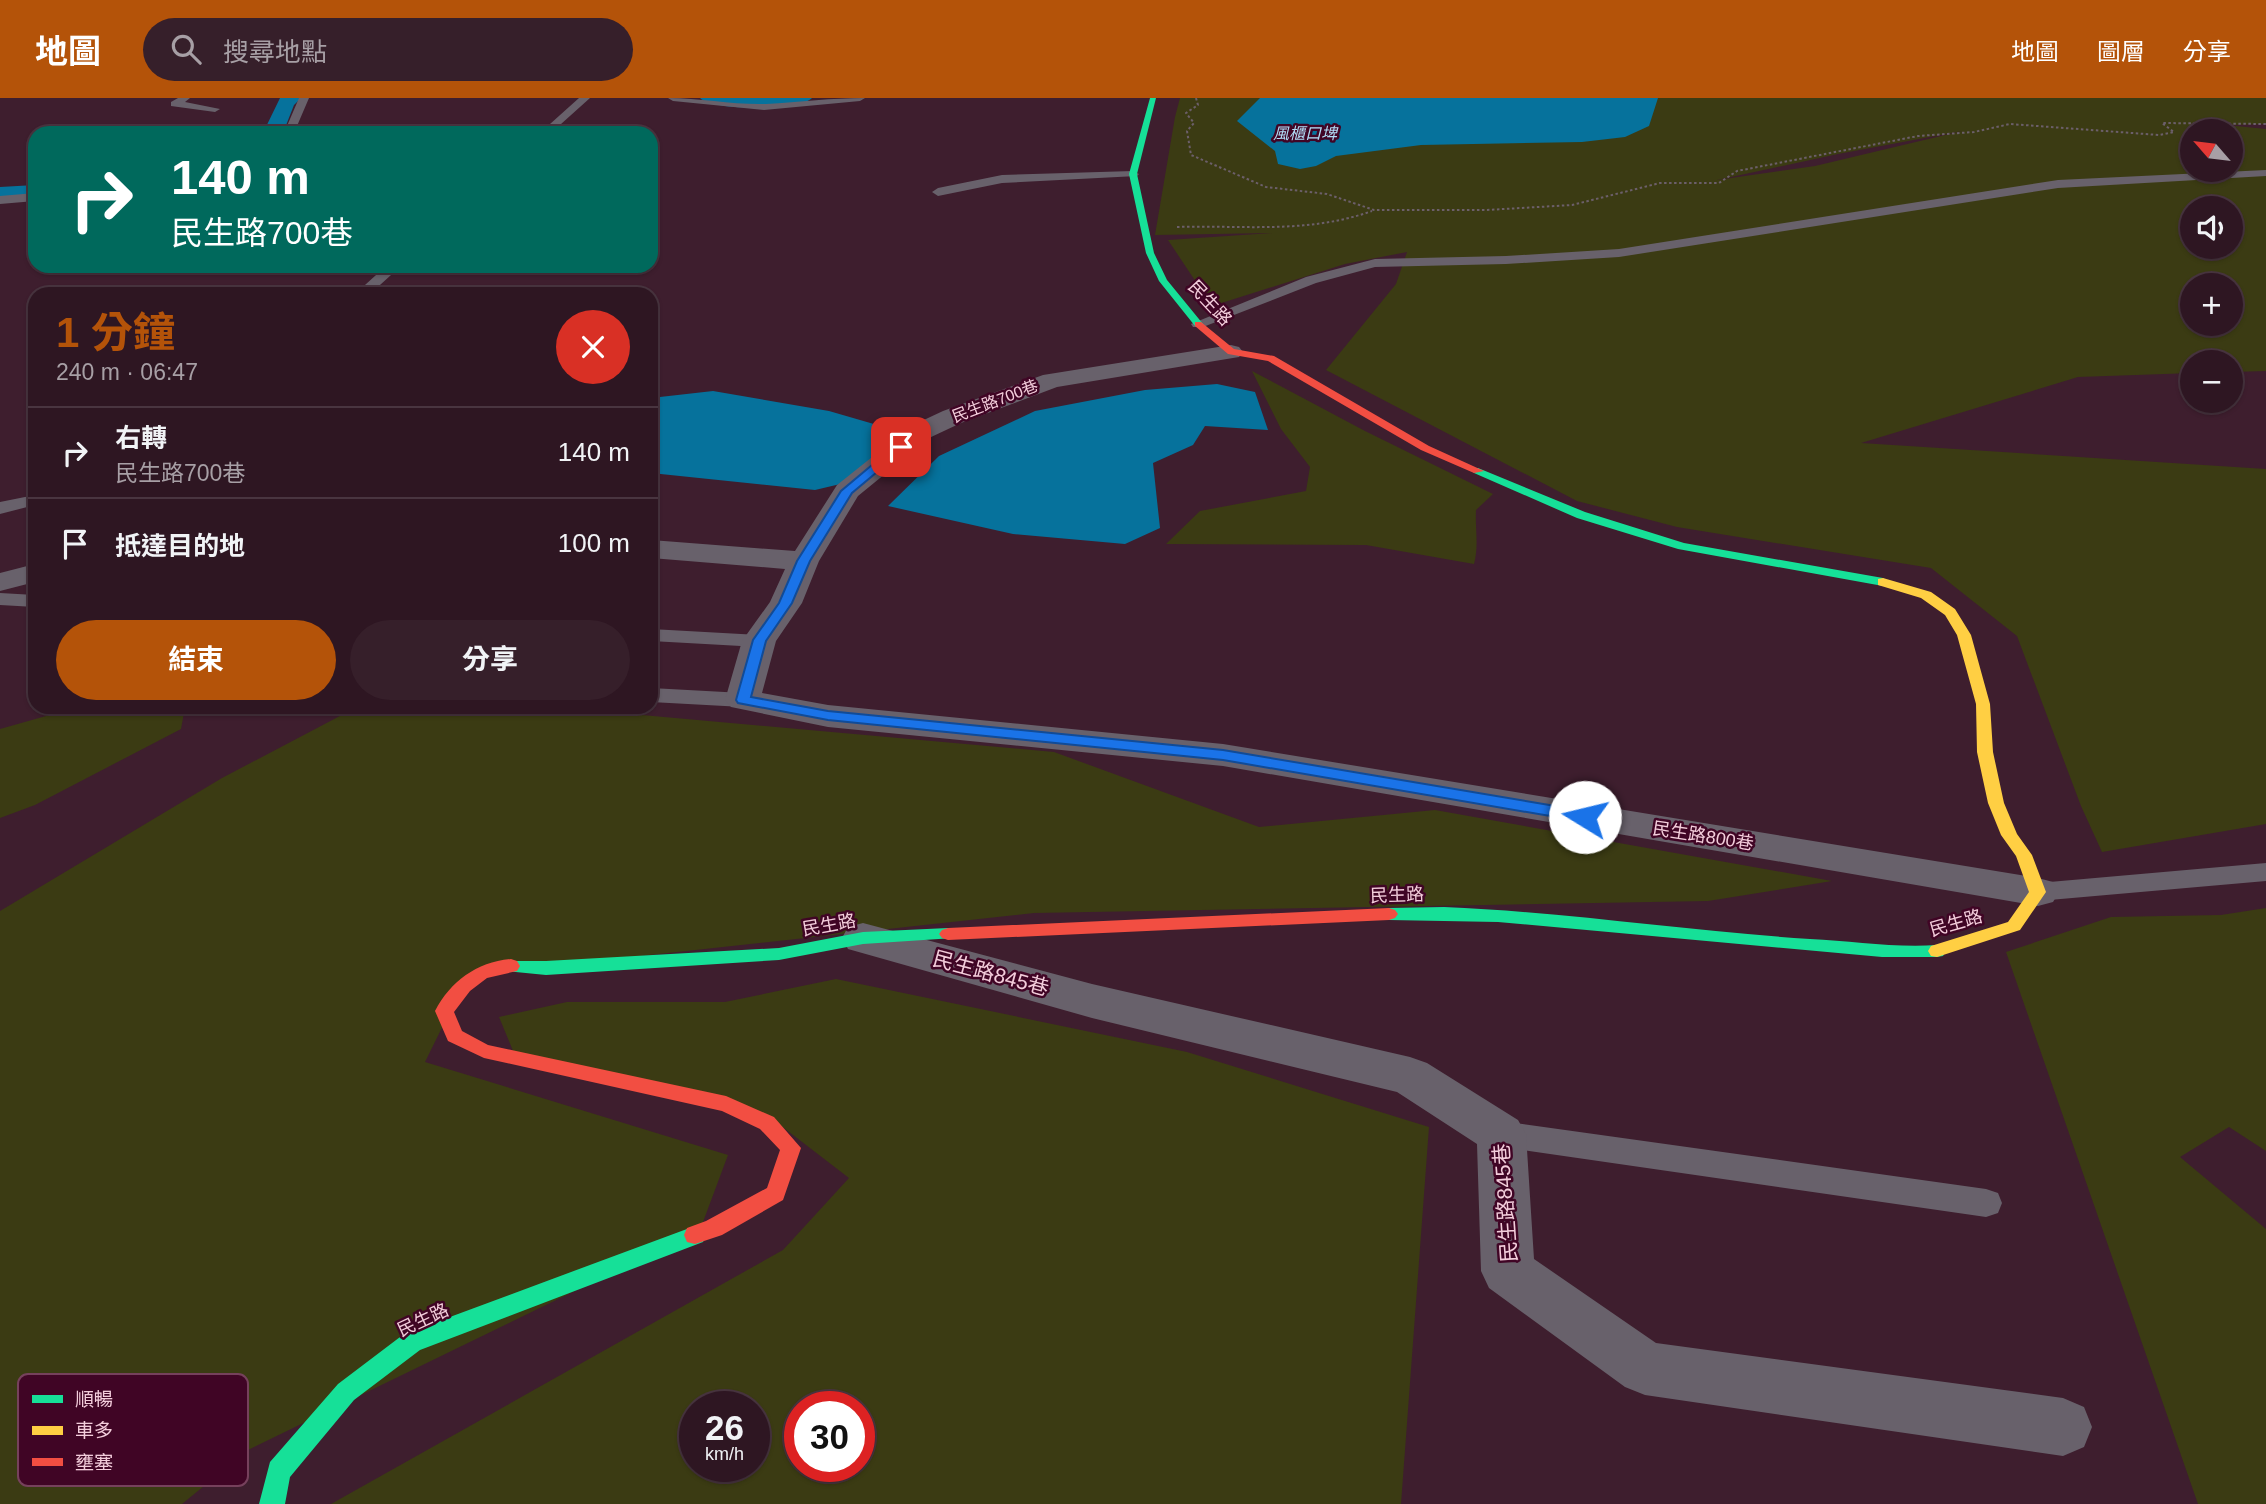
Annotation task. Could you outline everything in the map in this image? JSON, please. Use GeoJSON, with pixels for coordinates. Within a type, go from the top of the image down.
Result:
{"type":"FeatureCollection","features":[{"type":"Feature","properties":{"kind":"street","name":"民生路"},"geometry":{"type":"LineString","coordinates":[[272,1504],[279,1471],[346,1392],[412,1342],[714,1228],[776,1194],[791,1148],[767,1123],[726,1104],[484,1051],[455,1036],[444,1011],[457,991],[480,973],[502,966],[573,966],[779,954],[863,938],[1440,912],[1643,927],[1783,944],[1934,952],[2014,926],[2038,891],[2024,855],[2009,835],[1996,803],[1985,752],[1983,704],[1964,635],[1950,612],[1926,595],[1885,582],[1682,546],[1581,515],[1425,449],[1271,358],[1231,352],[1198,324],[1163,281],[1150,253],[1133,174],[1153,98]]}},
{"type":"Feature","properties":{"kind":"street","name":"民生路700巷"},"geometry":{"type":"LineString","coordinates":[[743,700],[760,640],[786,603],[804,561],[847,491],[920,432],[952,417],[1052,380],[1231,352]]}},
{"type":"Feature","properties":{"kind":"street"},"geometry":{"type":"LineString","coordinates":[[658,550],[804,561]]}},
{"type":"Feature","properties":{"kind":"street"},"geometry":{"type":"LineString","coordinates":[[0,582],[28,575]]}},
{"type":"Feature","properties":{"kind":"street","name":"民生路800巷"},"geometry":{"type":"LineString","coordinates":[[743,700],[828,716],[1223,755],[2038,891]]}},
{"type":"Feature","properties":{"kind":"street","name":"民生路845巷"},"geometry":{"type":"LineString","coordinates":[[863,938],[1092,1001],[1410,1076],[1501,1134],[1508,1271],[1645,1368],[2063,1427]]}},
{"type":"Feature","properties":{"kind":"lane"},"geometry":{"type":"LineString","coordinates":[[185,98],[175,104],[215,109]]}},
{"type":"Feature","properties":{"kind":"lane"},"geometry":{"type":"LineString","coordinates":[[292,126],[303,98]]}},
{"type":"Feature","properties":{"kind":"lane"},"geometry":{"type":"LineString","coordinates":[[553,126],[585,98]]}},
{"type":"Feature","properties":{"kind":"lane"},"geometry":{"type":"LineString","coordinates":[[673,98],[707,104],[764,107],[860,98]]}},
{"type":"Feature","properties":{"kind":"lane"},"geometry":{"type":"LineString","coordinates":[[1198,324],[1311,280],[1375,263],[1506,260],[1619,253],[2058,184],[2266,173]]}},
{"type":"Feature","properties":{"kind":"lane"},"geometry":{"type":"LineString","coordinates":[[938,192],[1002,179],[1133,174]]}},
{"type":"Feature","properties":{"kind":"lane"},"geometry":{"type":"LineString","coordinates":[[0,200],[28,198]]}},
{"type":"Feature","properties":{"kind":"lane"},"geometry":{"type":"LineString","coordinates":[[370,287],[386,273]]}},
{"type":"Feature","properties":{"kind":"lane"},"geometry":{"type":"LineString","coordinates":[[0,508],[28,502]]}},
{"type":"Feature","properties":{"kind":"lane"},"geometry":{"type":"LineString","coordinates":[[0,599],[28,601]]}},
{"type":"Feature","properties":{"kind":"lane"},"geometry":{"type":"LineString","coordinates":[[658,635],[760,640]]}},
{"type":"Feature","properties":{"kind":"lane"},"geometry":{"type":"LineString","coordinates":[[658,695],[743,700]]}},
{"type":"Feature","properties":{"kind":"lane"},"geometry":{"type":"LineString","coordinates":[[2038,891],[2266,872]]}},
{"type":"Feature","properties":{"kind":"lane"},"geometry":{"type":"LineString","coordinates":[[1501,1134],[1986,1203]]}},
{"type":"Feature","properties":{"kind":"path"},"geometry":{"type":"LineString","coordinates":[[1196,98],[1198,105],[1186,113],[1194,123],[1187,131],[1191,155],[1266,187],[1327,194],[1374,211],[1487,210],[1572,205],[1660,183],[1719,183],[1737,171],[1918,136],[1974,132],[2010,124],[2159,135],[2174,132],[2162,124],[2266,124]]}},
{"type":"Feature","properties":{"kind":"path"},"geometry":{"type":"LineString","coordinates":[[1145,229],[1217,224],[1303,229],[1351,220],[1374,211]]}},
{"type":"Feature","properties":{"kind":"shaded area"},"geometry":{"type":"Polygon","coordinates":[[[1180,98],[2266,98],[2266,124],[2244,125],[2244,119],[2180,119],[2180,182],[2244,182],[2244,127],[2266,129],[2266,371],[2243,372],[2243,350],[2180,350],[2180,373],[2078,377],[1861,443],[2266,469],[2266,824],[2102,852],[2081,806],[2017,636],[1931,568],[1677,527],[1577,501],[1326,370],[1396,284],[1407,252],[1345,264],[1212,306],[1168,240],[1272,233],[1155,235],[1180,98]],[[1962,131],[1838,154],[1717,180],[1815,166],[1962,131]]]}},
{"type":"Feature","properties":{"kind":"shaded area"},"geometry":{"type":"Polygon","coordinates":[[[1252,371],[1493,494],[1476,510],[1477,544],[1474,564],[1366,545],[1166,544],[1200,511],[1306,491],[1310,467],[1281,429],[1252,371]]]}},
{"type":"Feature","properties":{"kind":"shaded area"},"geometry":{"type":"Polygon","coordinates":[[[53,714],[184,714],[181,729],[35,805],[0,818],[0,729],[53,714]]]}},
{"type":"Feature","properties":{"kind":"shaded area"},"geometry":{"type":"Polygon","coordinates":[[[344,714],[631,714],[1054,752],[1259,827],[1435,810],[1832,881],[1708,901],[1034,913],[468,975],[425,1062],[728,1155],[700,1230],[248,1450],[248,1374],[18,1374],[18,1486],[204,1486],[182,1504],[0,1504],[0,911],[222,778],[344,714]]]}},
{"type":"Feature","properties":{"kind":"shaded area"},"geometry":{"type":"Polygon","coordinates":[[[2266,908],[2266,1151],[2229,1127],[2180,1157],[2266,1229],[2266,1504],[2198,1504],[2006,952],[2111,917],[2221,915],[2266,908]]]}},
{"type":"Feature","properties":{"kind":"shaded area"},"geometry":{"type":"Polygon","coordinates":[[[836,979],[1187,1052],[1429,1127],[1401,1504],[331,1504],[783,1250],[849,1178],[780,1125],[516,1058],[499,1017],[567,1002],[725,1002],[836,979]]]}},
{"type":"Feature","properties":{"kind":"water","name":"風櫃口埤"},"geometry":{"type":"Polygon","coordinates":[[[1260,98],[1658,98],[1649,126],[1625,137],[1582,142],[1421,145],[1336,156],[1316,166],[1300,169],[1278,164],[1275,151],[1237,121],[1260,98]]]}},
{"type":"Feature","properties":{"kind":"water"},"geometry":{"type":"Polygon","coordinates":[[[1217,384],[1255,392],[1268,430],[1205,426],[1193,445],[1153,463],[1160,528],[1125,544],[1013,534],[888,506],[939,456],[1035,411],[1145,390],[1217,384]]]}},
{"type":"Feature","properties":{"kind":"water"},"geometry":{"type":"Polygon","coordinates":[[[713,391],[829,411],[891,429],[891,447],[853,481],[815,490],[658,474],[658,397],[713,391]]]}},
{"type":"Feature","properties":{"kind":"waterway"},"geometry":{"type":"LineString","coordinates":[[276,126],[286,102],[292,98]]}},
{"type":"Feature","properties":{"kind":"waterway"},"geometry":{"type":"LineString","coordinates":[[709,98],[751,103],[803,98]]}},
{"type":"Feature","properties":{"kind":"waterway"},"geometry":{"type":"LineString","coordinates":[[0,193],[28,191]]}},
{"type":"Feature","properties":{"kind":"traffic: fast"},"geometry":{"type":"LineString","coordinates":[[1153,98],[1133,174],[1150,253],[1163,281],[1198,324]]}},
{"type":"Feature","properties":{"kind":"traffic: fast"},"geometry":{"type":"LineString","coordinates":[[1478,471],[1581,515],[1682,546],[1883,582]]}},
{"type":"Feature","properties":{"kind":"traffic: fast"},"geometry":{"type":"LineString","coordinates":[[1389,914],[1498,915],[1771,942],[1897,952],[1937,951]]}},
{"type":"Feature","properties":{"kind":"traffic: fast"},"geometry":{"type":"LineString","coordinates":[[511,966],[546,968],[779,954],[863,938],[948,934]]}},
{"type":"Feature","properties":{"kind":"traffic: fast"},"geometry":{"type":"LineString","coordinates":[[272,1504],[279,1471],[346,1392],[412,1342],[695,1235]]}},
{"type":"Feature","properties":{"kind":"traffic: slow"},"geometry":{"type":"LineString","coordinates":[[1883,582],[1926,595],[1950,612],[1964,635],[1983,704],[1985,752],[1996,803],[2009,835],[2024,855],[2038,892],[2014,926],[1937,951]]}},
{"type":"Feature","properties":{"kind":"traffic: jam"},"geometry":{"type":"LineString","coordinates":[[1198,324],[1231,352],[1271,358],[1425,448],[1478,471]]}},
{"type":"Feature","properties":{"kind":"traffic: jam"},"geometry":{"type":"LineString","coordinates":[[948,934],[1389,914]]}},
{"type":"Feature","properties":{"kind":"traffic: jam"},"geometry":{"type":"LineString","coordinates":[[511,966],[490,969],[480,974],[456,994],[444,1011],[455,1036],[484,1051],[726,1104],[767,1123],[791,1148],[776,1194],[714,1228],[695,1235]]}},
{"type":"Feature","properties":{"kind":"route"},"geometry":{"type":"LineString","coordinates":[[901,447],[847,491],[804,561],[786,603],[760,640],[743,700],[828,716],[1223,755],[1585,817]]}}]}
